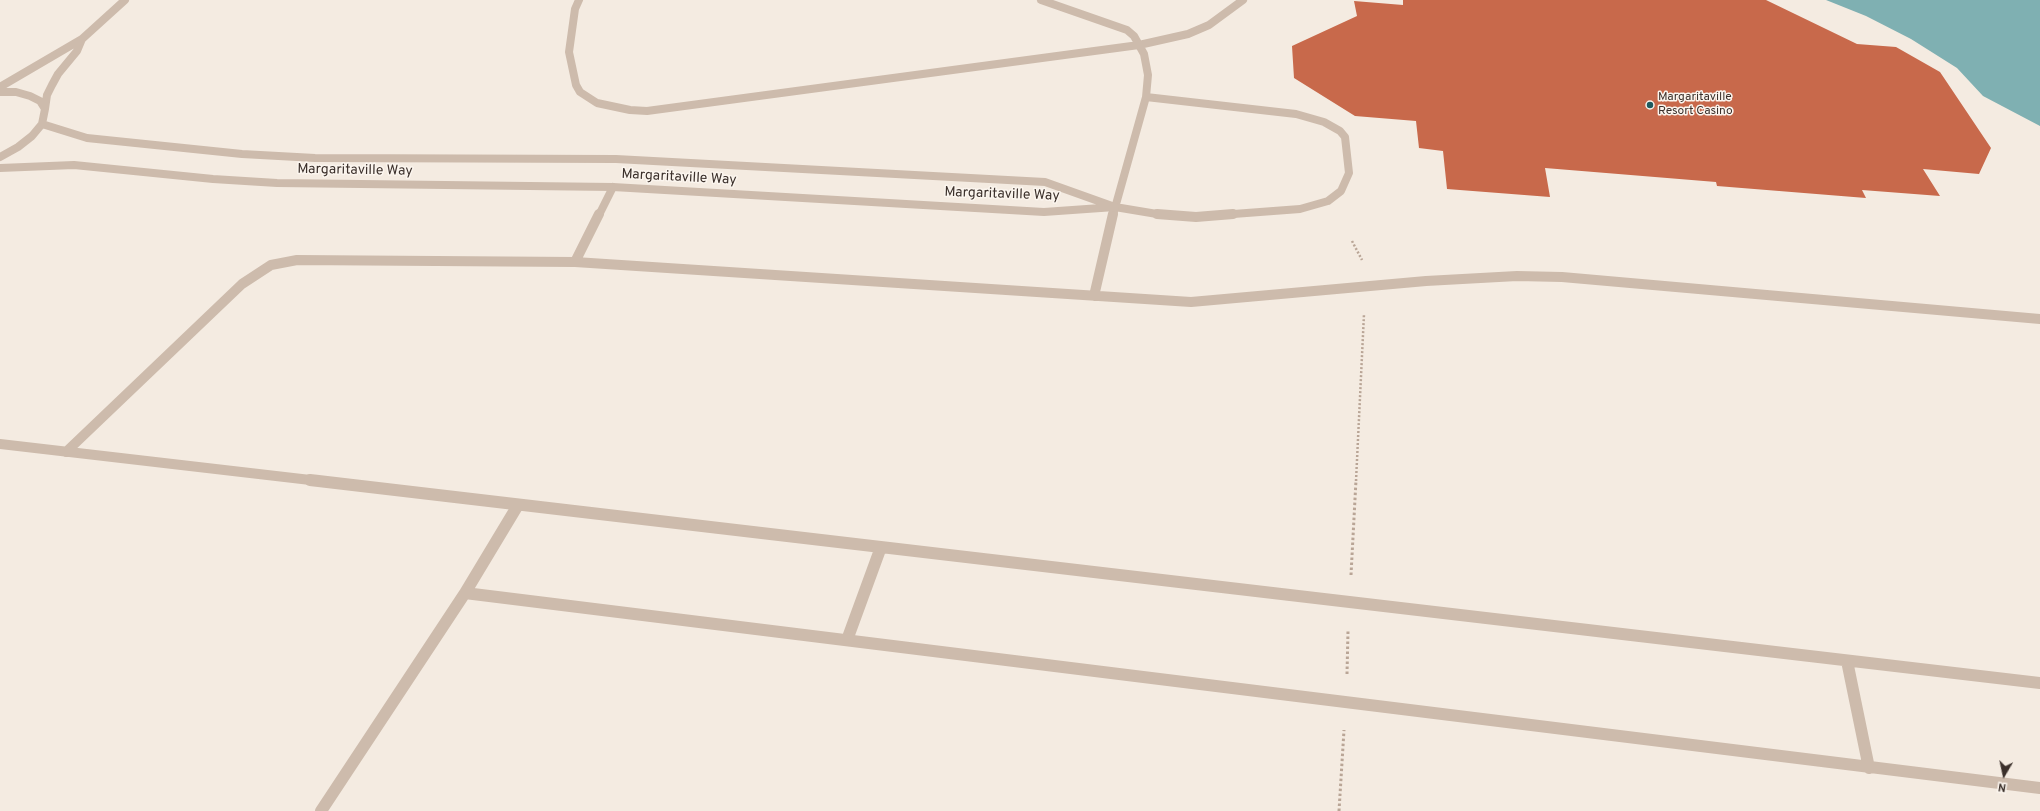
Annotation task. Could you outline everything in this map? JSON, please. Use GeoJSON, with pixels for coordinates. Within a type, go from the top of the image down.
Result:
{"type":"FeatureCollection","features":[{"type":"Feature","properties":{"kind":"street"},"geometry":{"type":"LineString","coordinates":[[0,87],[82,39],[125,0]]}},
{"type":"Feature","properties":{"kind":"street"},"geometry":{"type":"LineString","coordinates":[[579,0],[574,9],[569,52],[576,85],[580,92],[597,103],[630,110],[647,111],[1139,45],[1188,34],[1209,25],[1229,12],[1243,0]]}},
{"type":"Feature","properties":{"kind":"street"},"geometry":{"type":"LineString","coordinates":[[1041,0],[1117,25],[1134,36],[1145,59],[1148,75],[1146,97],[1115,207],[1094,296]]}},
{"type":"Feature","properties":{"kind":"street"},"geometry":{"type":"LineString","coordinates":[[0,158],[26,141],[42,124],[47,95],[58,74],[77,52],[82,39]]}},
{"type":"Feature","properties":{"kind":"street"},"geometry":{"type":"LineString","coordinates":[[0,92],[16,92],[30,96],[40,101],[45,109]]}},
{"type":"Feature","properties":{"kind":"street"},"geometry":{"type":"LineString","coordinates":[[1115,207],[1168,216],[1196,217],[1300,209],[1328,201],[1334,197],[1341,191],[1349,173],[1345,137],[1340,131],[1324,122],[1296,114],[1146,97]]}},
{"type":"Feature","properties":{"kind":"street","name":"Margaritaville Way"},"geometry":{"type":"LineString","coordinates":[[42,124],[87,138],[242,154],[315,158],[616,159],[1044,182],[1115,207]]}},
{"type":"Feature","properties":{"kind":"street","name":"Margaritaville Way"},"geometry":{"type":"LineString","coordinates":[[0,168],[25,165],[74,165],[213,179],[277,182],[613,187],[1044,212],[1115,207]]}},
{"type":"Feature","properties":{"kind":"street"},"geometry":{"type":"LineString","coordinates":[[575,262],[613,187]]}},
{"type":"Feature","properties":{"kind":"street"},"geometry":{"type":"LineString","coordinates":[[66,452],[242,284],[271,265],[297,260],[575,262],[1140,300],[1191,302],[1426,281],[1517,276],[1547,277],[1657,284],[2040,319]]}},
{"type":"Feature","properties":{"kind":"street"},"geometry":{"type":"LineString","coordinates":[[0,444],[2040,683]]}},
{"type":"Feature","properties":{"kind":"street"},"geometry":{"type":"LineString","coordinates":[[321,811],[465,593],[518,505]]}},
{"type":"Feature","properties":{"kind":"street"},"geometry":{"type":"LineString","coordinates":[[847,640],[881,547]]}},
{"type":"Feature","properties":{"kind":"street"},"geometry":{"type":"LineString","coordinates":[[465,593],[2040,788]]}},
{"type":"Feature","properties":{"kind":"street"},"geometry":{"type":"LineString","coordinates":[[1847,661],[1870,768]]}},
{"type":"Feature","properties":{"kind":"path"},"geometry":{"type":"LineString","coordinates":[[1352,241],[1363,261]]}},
{"type":"Feature","properties":{"kind":"path"},"geometry":{"type":"LineString","coordinates":[[1351,582],[1364,307]]}},
{"type":"Feature","properties":{"kind":"path"},"geometry":{"type":"LineString","coordinates":[[1347,675],[1348,626]]}},
{"type":"Feature","properties":{"kind":"path"},"geometry":{"type":"LineString","coordinates":[[1339,811],[1344,730]]}},
{"type":"Feature","properties":{"kind":"water"},"geometry":{"type":"Polygon","coordinates":[[[1826,0],[2040,0],[2040,126],[1983,96],[1957,68],[1911,39],[1866,16],[1826,0]]]}},
{"type":"Feature","properties":{"kind":"building","name":"Margaritaville Resort Casino"},"geometry":{"type":"Polygon","coordinates":[[[1403,0],[1766,0],[1857,44],[1896,47],[1940,72],[1991,148],[1979,174],[1923,169],[1940,196],[1862,190],[1866,198],[1717,186],[1716,182],[1545,168],[1550,197],[1447,189],[1443,151],[1419,148],[1416,121],[1355,116],[1294,78],[1292,46],[1357,16],[1354,1],[1403,5],[1403,0]]]}},
{"type":"Feature","properties":{"kind":"place","name":"Margaritaville Resort Casino"},"geometry":{"type":"Point","coordinates":[1650,105]}}]}
